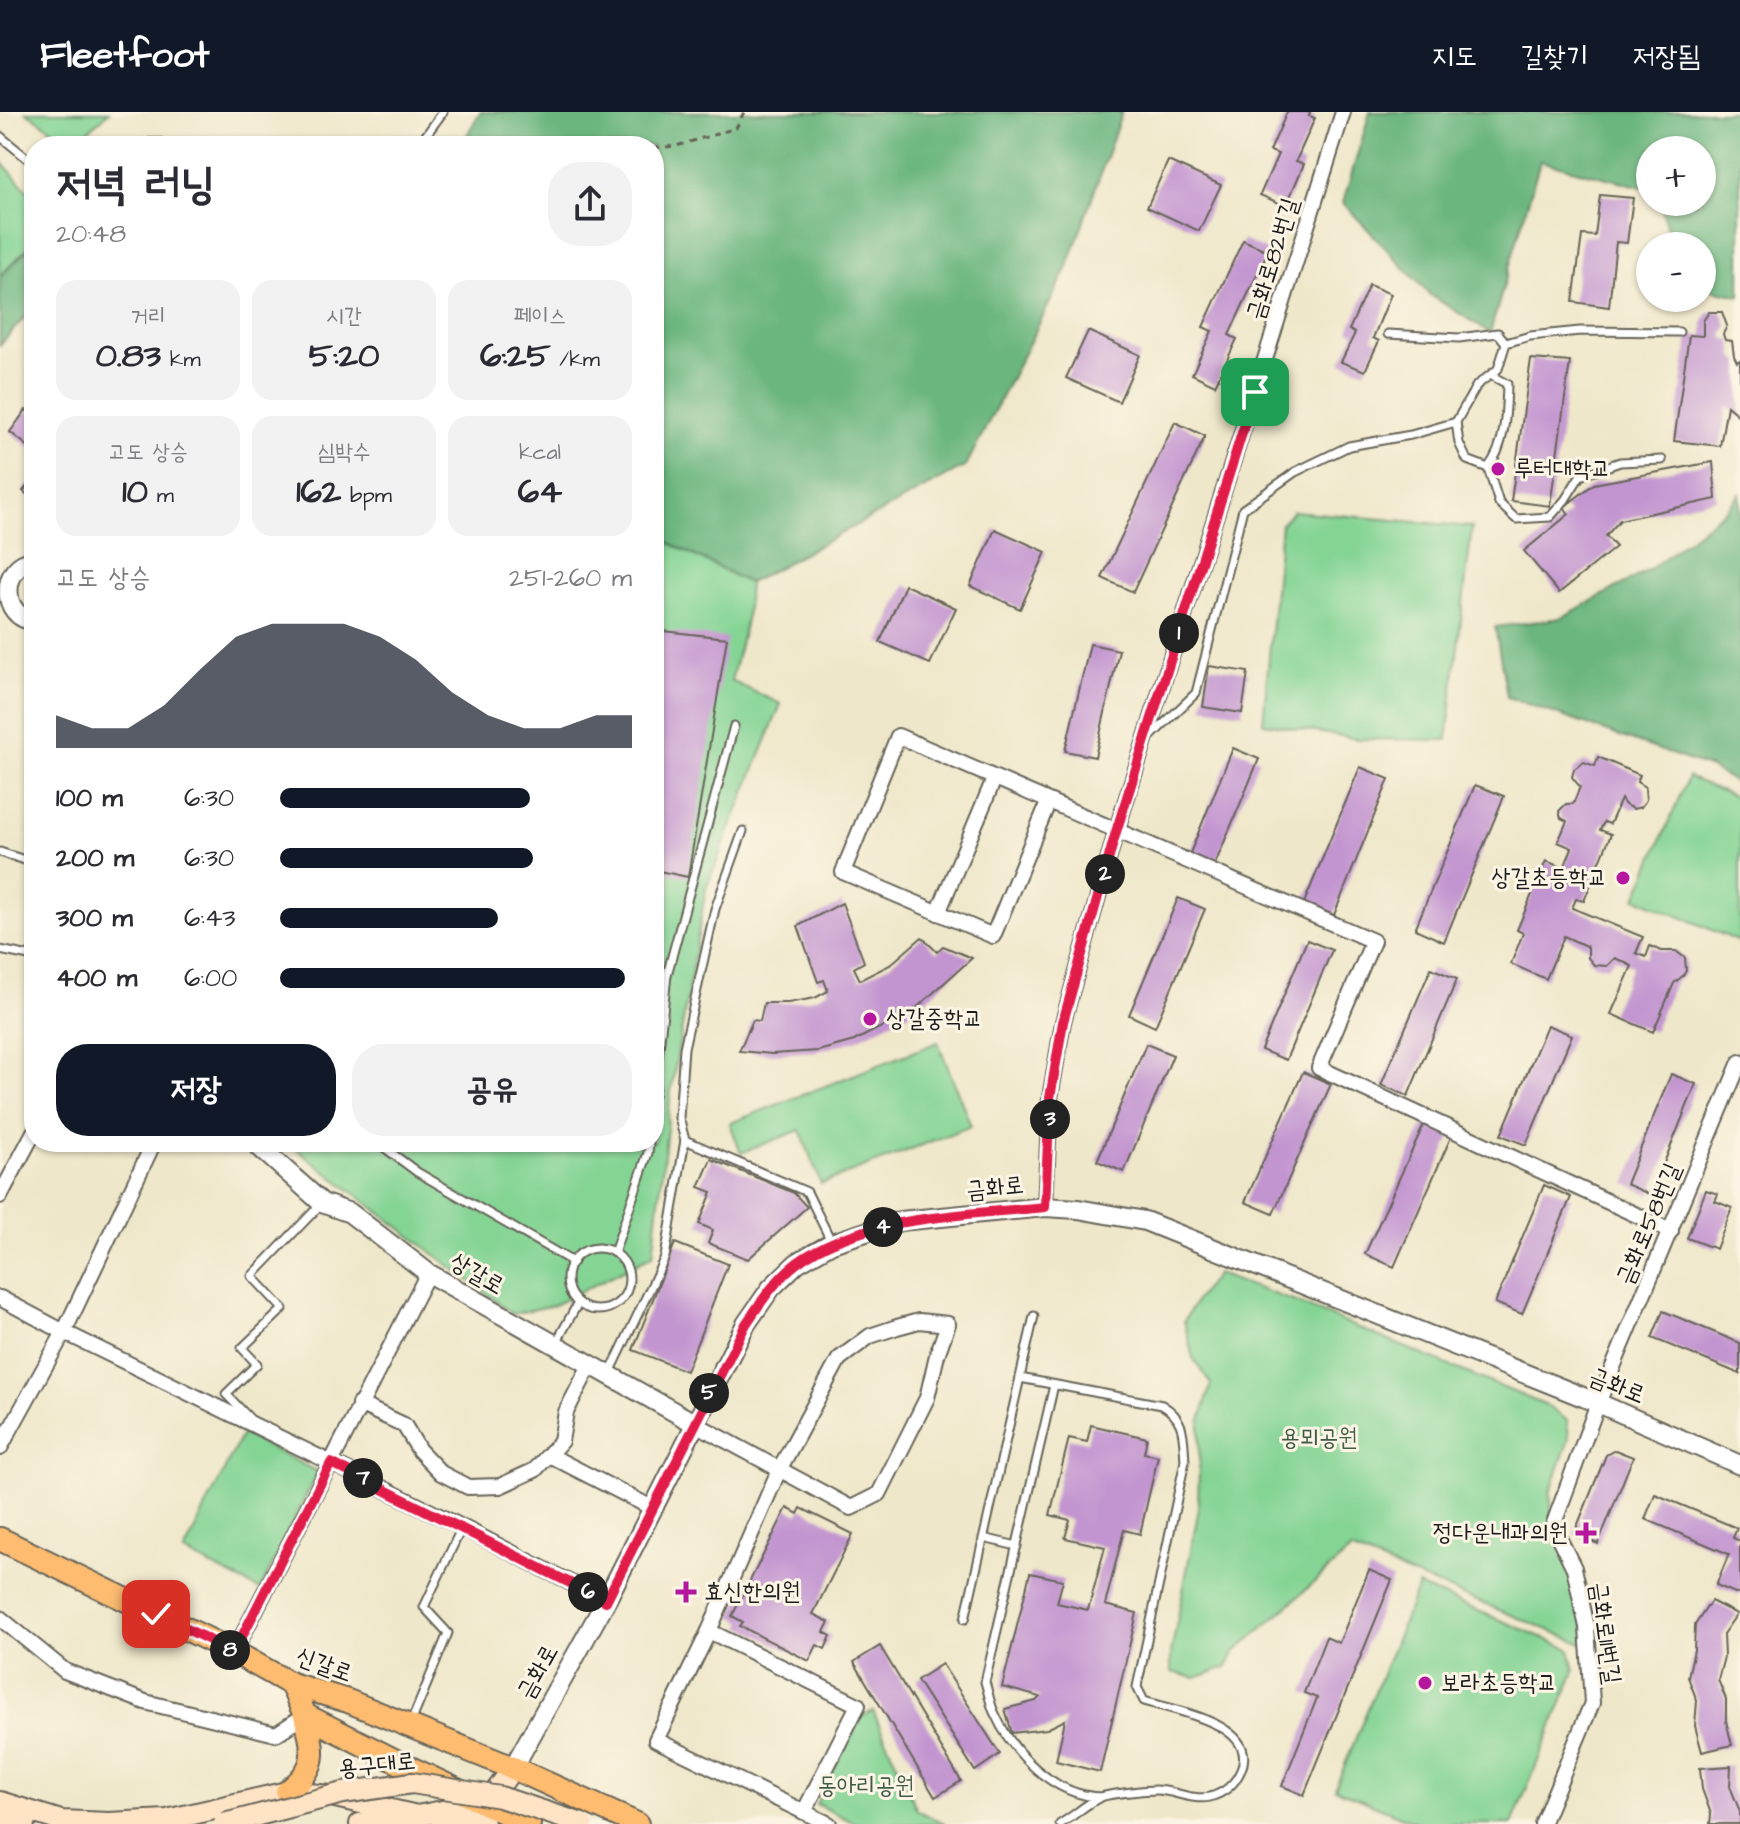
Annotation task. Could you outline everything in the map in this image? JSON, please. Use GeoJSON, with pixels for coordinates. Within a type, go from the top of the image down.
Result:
{"type":"FeatureCollection","features":[{"type":"Feature","properties":{"kind":"main road","name":"신갈로"},"geometry":{"type":"LineString","coordinates":[[0,1539],[234,1652],[291,1684],[348,1701],[513,1768],[637,1824]]}},
{"type":"Feature","properties":{"kind":"main road"},"geometry":{"type":"LineString","coordinates":[[287,1792],[303,1779],[311,1766],[312,1745],[305,1715],[291,1684]]}},
{"type":"Feature","properties":{"kind":"main road"},"geometry":{"type":"LineString","coordinates":[[305,1715],[404,1765],[486,1813],[529,1824]]}},
{"type":"Feature","properties":{"kind":"main road"},"geometry":{"type":"LineString","coordinates":[[486,1813],[513,1768]]}},
{"type":"Feature","properties":{"kind":"main road","name":"용구대로"},"geometry":{"type":"LineString","coordinates":[[224,1824],[343,1793],[412,1783],[500,1797],[582,1824]]}},
{"type":"Feature","properties":{"kind":"main road"},"geometry":{"type":"LineString","coordinates":[[0,1802],[61,1821],[142,1823],[287,1792],[331,1796],[417,1816]]}},
{"type":"Feature","properties":{"kind":"main road"},"geometry":{"type":"LineString","coordinates":[[360,1824],[417,1816],[486,1813]]}},
{"type":"Feature","properties":{"kind":"main road"},"geometry":{"type":"LineString","coordinates":[[0,1816],[24,1824]]}},
{"type":"Feature","properties":{"kind":"street","name":"금화로82번길"},"geometry":{"type":"LineString","coordinates":[[1045,1207],[1050,1098],[1063,1022],[1116,832],[1343,112]]}},
{"type":"Feature","properties":{"kind":"street"},"geometry":{"type":"LineString","coordinates":[[0,564],[24,562]]}},
{"type":"Feature","properties":{"kind":"street"},"geometry":{"type":"LineString","coordinates":[[24,564],[8,572],[3,595],[3,603],[24,616]]}},
{"type":"Feature","properties":{"kind":"street"},"geometry":{"type":"LineString","coordinates":[[1048,803],[993,936],[843,872],[898,736],[1373,941],[1319,1068],[1671,1231]]}},
{"type":"Feature","properties":{"kind":"street"},"geometry":{"type":"LineString","coordinates":[[938,913],[994,779]]}},
{"type":"Feature","properties":{"kind":"street","name":"금화로58번길"},"geometry":{"type":"LineString","coordinates":[[1598,1403],[1740,1062]]}},
{"type":"Feature","properties":{"kind":"street"},"geometry":{"type":"LineString","coordinates":[[0,1196],[24,1151]]}},
{"type":"Feature","properties":{"kind":"street"},"geometry":{"type":"LineString","coordinates":[[0,1448],[64,1332],[149,1152]]}},
{"type":"Feature","properties":{"kind":"street","name":"상갈로"},"geometry":{"type":"LineString","coordinates":[[265,1152],[322,1203],[350,1213],[428,1273],[694,1423]]}},
{"type":"Feature","properties":{"kind":"street","name":"금화로"},"geometry":{"type":"LineString","coordinates":[[513,1768],[606,1601],[746,1324],[771,1288],[797,1263],[832,1243],[900,1221],[1045,1207],[1078,1209],[1145,1221],[1598,1403],[1740,1465]]}},
{"type":"Feature","properties":{"kind":"street"},"geometry":{"type":"LineString","coordinates":[[234,1652],[428,1273]]}},
{"type":"Feature","properties":{"kind":"street"},"geometry":{"type":"LineString","coordinates":[[0,1298],[606,1601]]}},
{"type":"Feature","properties":{"kind":"street"},"geometry":{"type":"LineString","coordinates":[[694,1423],[779,1470],[851,1508],[879,1494],[927,1398],[948,1324],[919,1321],[897,1327],[870,1336],[839,1359],[779,1470],[709,1631],[656,1740],[829,1824]]}},
{"type":"Feature","properties":{"kind":"street"},"geometry":{"type":"LineString","coordinates":[[359,1404],[404,1425],[419,1450],[441,1473],[468,1487],[500,1486],[535,1470],[561,1441],[566,1412],[590,1365]]}},
{"type":"Feature","properties":{"kind":"street","name":"금화로11번길"},"geometry":{"type":"LineString","coordinates":[[1542,1824],[1592,1703],[1587,1627],[1574,1568],[1553,1526],[1598,1403]]}},
{"type":"Feature","properties":{"kind":"street"},"geometry":{"type":"LineString","coordinates":[[549,1455],[654,1509]]}},
{"type":"Feature","properties":{"kind":"street"},"geometry":{"type":"LineString","coordinates":[[0,1618],[65,1671],[145,1702],[276,1734],[305,1715]]}},
{"type":"Feature","properties":{"kind":"street"},"geometry":{"type":"LineString","coordinates":[[709,1631],[858,1705],[804,1812]]}},
{"type":"Feature","properties":{"kind":"lane"},"geometry":{"type":"LineString","coordinates":[[425,136],[443,112]]}},
{"type":"Feature","properties":{"kind":"lane"},"geometry":{"type":"LineString","coordinates":[[0,136],[24,156]]}},
{"type":"Feature","properties":{"kind":"lane"},"geometry":{"type":"LineString","coordinates":[[1506,343],[1530,336],[1580,331],[1679,332]]}},
{"type":"Feature","properties":{"kind":"lane"},"geometry":{"type":"LineString","coordinates":[[1388,334],[1459,338],[1498,333],[1506,343]]}},
{"type":"Feature","properties":{"kind":"lane"},"geometry":{"type":"LineString","coordinates":[[1488,468],[1467,460],[1459,443],[1456,422],[1477,385],[1498,369],[1506,343]]}},
{"type":"Feature","properties":{"kind":"lane"},"geometry":{"type":"LineString","coordinates":[[1488,468],[1497,457],[1506,415],[1507,384],[1492,376]]}},
{"type":"Feature","properties":{"kind":"lane"},"geometry":{"type":"LineString","coordinates":[[1145,741],[1196,693],[1243,509],[1295,472],[1349,446],[1411,435],[1456,422]]}},
{"type":"Feature","properties":{"kind":"lane"},"geometry":{"type":"LineString","coordinates":[[1488,468],[1499,503],[1516,519],[1550,517],[1580,476],[1620,462],[1662,460]]}},
{"type":"Feature","properties":{"kind":"lane"},"geometry":{"type":"LineString","coordinates":[[664,1003],[667,975],[734,726]]}},
{"type":"Feature","properties":{"kind":"lane"},"geometry":{"type":"LineString","coordinates":[[609,1375],[665,1257],[685,1140],[679,1118],[684,1048],[715,909],[743,831]]}},
{"type":"Feature","properties":{"kind":"lane"},"geometry":{"type":"LineString","coordinates":[[0,852],[24,860]]}},
{"type":"Feature","properties":{"kind":"lane"},"geometry":{"type":"LineString","coordinates":[[0,950],[24,955]]}},
{"type":"Feature","properties":{"kind":"lane"},"geometry":{"type":"LineString","coordinates":[[685,1140],[807,1192],[832,1243]]}},
{"type":"Feature","properties":{"kind":"lane"},"geometry":{"type":"LineString","coordinates":[[390,1152],[417,1172],[573,1262]]}},
{"type":"Feature","properties":{"kind":"lane"},"geometry":{"type":"LineString","coordinates":[[614,1253],[648,1152]]}},
{"type":"Feature","properties":{"kind":"lane"},"geometry":{"type":"LineString","coordinates":[[257,1426],[226,1394],[257,1364],[242,1348],[283,1309],[252,1276],[322,1203]]}},
{"type":"Feature","properties":{"kind":"lane"},"geometry":{"type":"LineString","coordinates":[[595,1248],[614,1253],[627,1268],[629,1278],[623,1297],[607,1309],[597,1310],[578,1303],[568,1285],[567,1274],[573,1262],[585,1251],[595,1248]]}},
{"type":"Feature","properties":{"kind":"lane"},"geometry":{"type":"LineString","coordinates":[[555,1345],[578,1303]]}},
{"type":"Feature","properties":{"kind":"lane"},"geometry":{"type":"LineString","coordinates":[[965,1619],[1034,1316]]}},
{"type":"Feature","properties":{"kind":"lane"},"geometry":{"type":"LineString","coordinates":[[1020,1378],[1162,1405],[1183,1426],[1185,1461],[1137,1687],[1144,1701],[1213,1721],[1230,1732],[1243,1749],[1242,1767],[1233,1786],[1209,1797],[1183,1796],[1157,1790],[1087,1797],[1066,1789],[1039,1772],[1015,1747],[994,1712],[985,1682],[1054,1385]]}},
{"type":"Feature","properties":{"kind":"lane"},"geometry":{"type":"LineString","coordinates":[[409,1727],[448,1633],[424,1607],[462,1527]]}},
{"type":"Feature","properties":{"kind":"lane"},"geometry":{"type":"LineString","coordinates":[[983,1538],[1017,1546]]}},
{"type":"Feature","properties":{"kind":"lane"},"geometry":{"type":"LineString","coordinates":[[1060,1824],[1101,1797]]}},
{"type":"Feature","properties":{"kind":"path"},"geometry":{"type":"LineString","coordinates":[[664,147],[736,128],[744,112]]}},
{"type":"Feature","properties":{"kind":"green space"},"geometry":{"type":"Polygon","coordinates":[[[26,112],[109,112],[83,136],[62,136],[26,112]]]}},
{"type":"Feature","properties":{"kind":"green space"},"geometry":{"type":"Polygon","coordinates":[[[480,112],[1122,112],[1067,269],[966,466],[749,583],[664,540],[664,136],[467,136],[480,112]]]}},
{"type":"Feature","properties":{"kind":"green space"},"geometry":{"type":"Polygon","coordinates":[[[1370,112],[1740,112],[1740,296],[1716,291],[1716,232],[1667,232],[1664,216],[1716,216],[1716,136],[1636,136],[1636,185],[1540,161],[1490,333],[1429,294],[1343,203],[1370,112]]]}},
{"type":"Feature","properties":{"kind":"green space"},"geometry":{"type":"Polygon","coordinates":[[[0,160],[24,187],[24,251],[0,276],[0,160]]]}},
{"type":"Feature","properties":{"kind":"green space"},"geometry":{"type":"Polygon","coordinates":[[[24,253],[24,318],[0,345],[0,277],[24,253]]]}},
{"type":"Feature","properties":{"kind":"green space"},"geometry":{"type":"Polygon","coordinates":[[[1740,494],[1740,785],[1708,767],[1507,697],[1495,627],[1561,618],[1649,570],[1727,509],[1740,494]]]}},
{"type":"Feature","properties":{"kind":"green space"},"geometry":{"type":"Polygon","coordinates":[[[1293,511],[1472,527],[1447,740],[1357,739],[1263,723],[1281,524],[1293,511]]]}},
{"type":"Feature","properties":{"kind":"green space"},"geometry":{"type":"Polygon","coordinates":[[[664,540],[749,583],[746,620],[731,681],[781,704],[706,888],[671,1091],[653,1255],[554,1305],[513,1314],[300,1152],[664,1152],[664,540]]]}},
{"type":"Feature","properties":{"kind":"green space"},"geometry":{"type":"Polygon","coordinates":[[[1688,777],[1740,799],[1740,942],[1636,898],[1688,777]]]}},
{"type":"Feature","properties":{"kind":"green space"},"geometry":{"type":"Polygon","coordinates":[[[938,1042],[971,1126],[821,1184],[800,1130],[741,1153],[730,1123],[938,1042]]]}},
{"type":"Feature","properties":{"kind":"green space","name":"용뫼공원"},"geometry":{"type":"Polygon","coordinates":[[[1217,1274],[1293,1301],[1547,1406],[1567,1420],[1569,1439],[1550,1493],[1553,1526],[1574,1568],[1588,1646],[1351,1550],[1234,1653],[1227,1667],[1195,1678],[1171,1672],[1171,1653],[1198,1513],[1200,1423],[1211,1384],[1193,1358],[1184,1321],[1217,1274]]]}},
{"type":"Feature","properties":{"kind":"green space"},"geometry":{"type":"Polygon","coordinates":[[[242,1434],[318,1472],[260,1590],[184,1552],[242,1434]]]}},
{"type":"Feature","properties":{"kind":"green space"},"geometry":{"type":"Polygon","coordinates":[[[1418,1586],[1570,1649],[1575,1671],[1512,1824],[1420,1824],[1335,1789],[1418,1586]]]}},
{"type":"Feature","properties":{"kind":"green space","name":"동아리공원"},"geometry":{"type":"Polygon","coordinates":[[[873,1711],[917,1810],[945,1824],[857,1824],[816,1804],[861,1717],[873,1711]]]}},
{"type":"Feature","properties":{"kind":"building"},"geometry":{"type":"Polygon","coordinates":[[[1287,112],[1310,112],[1309,116],[1315,118],[1296,161],[1304,164],[1286,206],[1260,195],[1278,154],[1270,151],[1287,112]]]}},
{"type":"Feature","properties":{"kind":"building"},"geometry":{"type":"Polygon","coordinates":[[[1168,161],[1221,185],[1199,231],[1147,207],[1168,161]]]}},
{"type":"Feature","properties":{"kind":"building"},"geometry":{"type":"Polygon","coordinates":[[[1600,195],[1633,198],[1627,243],[1616,242],[1609,307],[1573,302],[1582,235],[1595,236],[1600,195]]]}},
{"type":"Feature","properties":{"kind":"building"},"geometry":{"type":"Polygon","coordinates":[[[1243,240],[1268,251],[1229,335],[1237,339],[1215,385],[1192,374],[1212,331],[1203,327],[1243,240]]]}},
{"type":"Feature","properties":{"kind":"building"},"geometry":{"type":"Polygon","coordinates":[[[1369,285],[1391,294],[1373,338],[1379,341],[1365,371],[1341,362],[1355,333],[1349,330],[1369,285]]]}},
{"type":"Feature","properties":{"kind":"building"},"geometry":{"type":"Polygon","coordinates":[[[1709,312],[1722,312],[1727,326],[1723,334],[1725,340],[1732,341],[1734,356],[1737,362],[1740,360],[1740,417],[1727,406],[1720,446],[1674,441],[1689,335],[1703,336],[1703,321],[1709,312]]]}},
{"type":"Feature","properties":{"kind":"building"},"geometry":{"type":"Polygon","coordinates":[[[1088,331],[1140,355],[1119,402],[1066,378],[1088,331]]]}},
{"type":"Feature","properties":{"kind":"building"},"geometry":{"type":"Polygon","coordinates":[[[1531,359],[1570,362],[1550,506],[1511,501],[1531,359]]]}},
{"type":"Feature","properties":{"kind":"building"},"geometry":{"type":"Polygon","coordinates":[[[24,413],[24,443],[10,432],[24,413]]]}},
{"type":"Feature","properties":{"kind":"building"},"geometry":{"type":"Polygon","coordinates":[[[1175,422],[1205,436],[1133,592],[1102,578],[1175,422]]]}},
{"type":"Feature","properties":{"kind":"building"},"geometry":{"type":"Polygon","coordinates":[[[1713,462],[1716,499],[1620,520],[1606,536],[1616,547],[1559,593],[1524,551],[1569,514],[1564,507],[1594,484],[1713,462]]]}},
{"type":"Feature","properties":{"kind":"building"},"geometry":{"type":"Polygon","coordinates":[[[995,529],[1046,552],[1020,609],[970,586],[995,529]]]}},
{"type":"Feature","properties":{"kind":"building"},"geometry":{"type":"Polygon","coordinates":[[[905,585],[956,608],[930,664],[880,642],[905,585]]]}},
{"type":"Feature","properties":{"kind":"building"},"geometry":{"type":"Polygon","coordinates":[[[664,631],[727,638],[688,877],[664,872],[664,631]]]}},
{"type":"Feature","properties":{"kind":"building"},"geometry":{"type":"Polygon","coordinates":[[[1090,644],[1119,650],[1095,757],[1065,751],[1090,644]]]}},
{"type":"Feature","properties":{"kind":"building"},"geometry":{"type":"Polygon","coordinates":[[[1209,666],[1248,672],[1242,713],[1203,707],[1209,666]]]}},
{"type":"Feature","properties":{"kind":"building"},"geometry":{"type":"Polygon","coordinates":[[[1233,748],[1259,759],[1213,869],[1188,858],[1233,748]]]}},
{"type":"Feature","properties":{"kind":"building"},"geometry":{"type":"Polygon","coordinates":[[[1598,757],[1640,775],[1637,782],[1645,787],[1646,800],[1641,807],[1633,809],[1621,799],[1610,824],[1604,822],[1600,830],[1611,834],[1584,901],[1576,899],[1572,908],[1643,937],[1636,953],[1646,957],[1650,946],[1662,951],[1676,951],[1685,958],[1684,975],[1674,983],[1653,1032],[1611,1014],[1632,966],[1615,958],[1607,966],[1594,965],[1588,958],[1588,947],[1564,936],[1546,979],[1511,964],[1523,933],[1517,930],[1546,861],[1564,868],[1572,848],[1558,842],[1567,821],[1561,818],[1559,811],[1566,804],[1573,804],[1580,787],[1572,777],[1574,769],[1584,762],[1595,766],[1598,757]]]}},
{"type":"Feature","properties":{"kind":"building"},"geometry":{"type":"Polygon","coordinates":[[[1360,767],[1389,779],[1334,915],[1304,903],[1360,767]]]}},
{"type":"Feature","properties":{"kind":"building"},"geometry":{"type":"Polygon","coordinates":[[[1475,785],[1504,796],[1444,942],[1415,929],[1475,785]]]}},
{"type":"Feature","properties":{"kind":"building"},"geometry":{"type":"Polygon","coordinates":[[[1178,898],[1205,909],[1155,1027],[1129,1015],[1178,898]]]}},
{"type":"Feature","properties":{"kind":"building"},"geometry":{"type":"Polygon","coordinates":[[[842,903],[864,962],[854,968],[860,980],[890,965],[922,937],[937,952],[943,946],[972,958],[913,1011],[854,1041],[818,1051],[772,1054],[739,1051],[753,1020],[760,1021],[764,1003],[815,998],[828,991],[824,980],[818,982],[798,926],[842,903]]]}},
{"type":"Feature","properties":{"kind":"building"},"geometry":{"type":"Polygon","coordinates":[[[1307,940],[1332,950],[1286,1060],[1261,1050],[1307,940]]]}},
{"type":"Feature","properties":{"kind":"building"},"geometry":{"type":"Polygon","coordinates":[[[1431,968],[1457,979],[1408,1096],[1381,1085],[1431,968]]]}},
{"type":"Feature","properties":{"kind":"building"},"geometry":{"type":"Polygon","coordinates":[[[1547,1025],[1572,1035],[1526,1145],[1501,1135],[1547,1025]]]}},
{"type":"Feature","properties":{"kind":"building"},"geometry":{"type":"Polygon","coordinates":[[[1146,1044],[1173,1055],[1124,1172],[1097,1161],[1146,1044]]]}},
{"type":"Feature","properties":{"kind":"building"},"geometry":{"type":"Polygon","coordinates":[[[1303,1072],[1331,1084],[1273,1214],[1245,1202],[1303,1072]]]}},
{"type":"Feature","properties":{"kind":"building"},"geometry":{"type":"Polygon","coordinates":[[[1671,1074],[1696,1084],[1651,1195],[1626,1184],[1671,1074]]]}},
{"type":"Feature","properties":{"kind":"building"},"geometry":{"type":"Polygon","coordinates":[[[1424,1124],[1451,1137],[1394,1267],[1365,1254],[1424,1124]]]}},
{"type":"Feature","properties":{"kind":"building"},"geometry":{"type":"Polygon","coordinates":[[[711,1159],[794,1193],[807,1207],[748,1259],[708,1243],[713,1230],[699,1224],[712,1192],[699,1187],[711,1159]]]}},
{"type":"Feature","properties":{"kind":"building"},"geometry":{"type":"Polygon","coordinates":[[[1544,1185],[1571,1197],[1522,1314],[1495,1303],[1544,1185]]]}},
{"type":"Feature","properties":{"kind":"building"},"geometry":{"type":"Polygon","coordinates":[[[1706,1190],[1718,1194],[1715,1201],[1732,1208],[1716,1249],[1687,1238],[1706,1190]]]}},
{"type":"Feature","properties":{"kind":"building"},"geometry":{"type":"Polygon","coordinates":[[[675,1243],[728,1264],[686,1371],[633,1350],[675,1243]]]}},
{"type":"Feature","properties":{"kind":"building"},"geometry":{"type":"Polygon","coordinates":[[[1663,1311],[1740,1343],[1740,1374],[1652,1338],[1663,1311]]]}},
{"type":"Feature","properties":{"kind":"building"},"geometry":{"type":"Polygon","coordinates":[[[1091,1425],[1147,1438],[1144,1453],[1158,1456],[1140,1534],[1124,1530],[1105,1605],[1137,1613],[1100,1772],[1056,1761],[1065,1720],[1047,1729],[1012,1733],[1005,1709],[1036,1701],[1040,1697],[1002,1687],[1030,1573],[1063,1580],[1057,1603],[1088,1610],[1105,1547],[1065,1538],[1070,1520],[1050,1515],[1069,1438],[1087,1442],[1091,1425]]]}},
{"type":"Feature","properties":{"kind":"building"},"geometry":{"type":"Polygon","coordinates":[[[1615,1450],[1633,1457],[1598,1544],[1574,1534],[1606,1455],[1615,1450]]]}},
{"type":"Feature","properties":{"kind":"building"},"geometry":{"type":"Polygon","coordinates":[[[1655,1494],[1737,1528],[1733,1538],[1740,1541],[1740,1595],[1716,1585],[1729,1554],[1645,1519],[1655,1494]]]}},
{"type":"Feature","properties":{"kind":"building"},"geometry":{"type":"Polygon","coordinates":[[[787,1508],[798,1514],[801,1508],[853,1534],[813,1614],[829,1622],[824,1632],[831,1636],[825,1649],[817,1645],[809,1661],[740,1626],[743,1622],[732,1616],[787,1508]]]}},
{"type":"Feature","properties":{"kind":"building"},"geometry":{"type":"Polygon","coordinates":[[[1369,1570],[1392,1580],[1304,1795],[1282,1786],[1317,1698],[1304,1693],[1326,1637],[1339,1643],[1369,1570]]]}},
{"type":"Feature","properties":{"kind":"building"},"geometry":{"type":"Polygon","coordinates":[[[1711,1601],[1737,1614],[1723,1634],[1724,1657],[1718,1680],[1726,1699],[1726,1721],[1732,1745],[1702,1752],[1695,1726],[1697,1701],[1688,1677],[1695,1625],[1711,1601]]]}},
{"type":"Feature","properties":{"kind":"building"},"geometry":{"type":"Polygon","coordinates":[[[880,1646],[961,1781],[935,1797],[854,1662],[880,1646]]]}},
{"type":"Feature","properties":{"kind":"building"},"geometry":{"type":"Polygon","coordinates":[[[942,1664],[1000,1754],[975,1771],[917,1680],[942,1664]]]}},
{"type":"Feature","properties":{"kind":"building"},"geometry":{"type":"Polygon","coordinates":[[[1731,1766],[1730,1786],[1740,1812],[1740,1824],[1710,1824],[1711,1814],[1702,1789],[1700,1768],[1731,1766]]]}},
{"type":"Feature","properties":{"kind":"place","name":"루터대학교"},"geometry":{"type":"Point","coordinates":[1498,469]}},
{"type":"Feature","properties":{"kind":"place","name":"상갈초등학교"},"geometry":{"type":"Point","coordinates":[1623,878]}},
{"type":"Feature","properties":{"kind":"place","name":"상갈중학교"},"geometry":{"type":"Point","coordinates":[870,1019]}},
{"type":"Feature","properties":{"kind":"place","name":"정다운내과의원"},"geometry":{"type":"Point","coordinates":[1586,1533]}},
{"type":"Feature","properties":{"kind":"place","name":"효신한의원"},"geometry":{"type":"Point","coordinates":[686,1592]}},
{"type":"Feature","properties":{"kind":"place","name":"보라초등학교"},"geometry":{"type":"Point","coordinates":[1425,1683]}},
{"type":"Feature","properties":{"kind":"route"},"geometry":{"type":"LineString","coordinates":[[156,1614],[234,1652],[331,1463],[606,1601],[746,1324],[771,1288],[797,1263],[832,1243],[900,1221],[1045,1207],[1050,1098],[1063,1022],[1116,832],[1255,392]]}}]}
